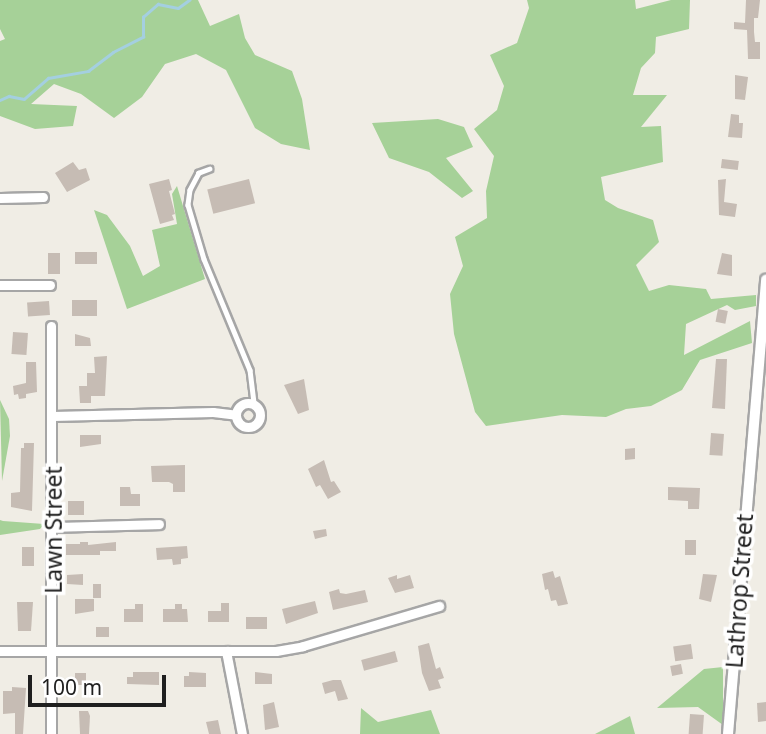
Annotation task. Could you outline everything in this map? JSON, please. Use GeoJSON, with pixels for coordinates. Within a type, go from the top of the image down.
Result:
{"type":"FeatureCollection","features":[{"type":"Feature","properties":{"kind":"street"},"geometry":{"type":"LineString","coordinates":[[0,198],[43,197]]}},
{"type":"Feature","properties":{"kind":"street","name":"Lathrop Street"},"geometry":{"type":"LineString","coordinates":[[728,734],[766,280]]}},
{"type":"Feature","properties":{"kind":"street"},"geometry":{"type":"LineString","coordinates":[[0,285],[50,285]]}},
{"type":"Feature","properties":{"kind":"street","name":"Lawn Street"},"geometry":{"type":"LineString","coordinates":[[51,326],[51,734]]}},
{"type":"Feature","properties":{"kind":"street"},"geometry":{"type":"LineString","coordinates":[[254,404],[261,415],[255,426],[243,427],[236,415],[242,405],[254,404]]}},
{"type":"Feature","properties":{"kind":"street"},"geometry":{"type":"LineString","coordinates":[[53,416],[213,412],[236,415]]}},
{"type":"Feature","properties":{"kind":"street"},"geometry":{"type":"LineString","coordinates":[[754,424],[766,421]]}},
{"type":"Feature","properties":{"kind":"street"},"geometry":{"type":"LineString","coordinates":[[53,527],[159,524]]}},
{"type":"Feature","properties":{"kind":"street"},"geometry":{"type":"LineString","coordinates":[[0,651],[276,651],[303,646],[439,606]]}},
{"type":"Feature","properties":{"kind":"street"},"geometry":{"type":"LineString","coordinates":[[226,651],[242,734]]}},
{"type":"Feature","properties":{"kind":"lane"},"geometry":{"type":"LineString","coordinates":[[211,169],[199,173],[190,190],[188,205],[204,260],[250,370],[254,404]]}},
{"type":"Feature","properties":{"kind":"green space"},"geometry":{"type":"Polygon","coordinates":[[[0,0],[198,0],[210,26],[239,14],[245,38],[255,55],[292,71],[302,99],[310,150],[281,144],[255,128],[226,70],[196,54],[165,64],[142,97],[114,118],[81,94],[54,84],[31,104],[77,106],[73,126],[35,129],[0,116],[0,41],[5,39],[0,29],[0,0]]]}},
{"type":"Feature","properties":{"kind":"green space"},"geometry":{"type":"Polygon","coordinates":[[[527,0],[635,0],[636,9],[671,0],[690,0],[689,29],[656,37],[655,53],[641,68],[633,95],[667,95],[641,127],[661,126],[663,162],[601,177],[605,200],[618,208],[653,220],[659,242],[636,265],[649,291],[669,285],[706,289],[711,299],[756,295],[756,306],[735,310],[727,305],[686,324],[684,355],[750,321],[752,343],[700,360],[682,390],[651,406],[626,409],[606,417],[562,415],[486,426],[475,412],[454,334],[450,294],[463,266],[455,237],[487,218],[486,191],[494,156],[474,129],[497,110],[504,86],[490,55],[517,43],[529,8],[527,0]]]}},
{"type":"Feature","properties":{"kind":"green space"},"geometry":{"type":"Polygon","coordinates":[[[438,119],[464,127],[473,147],[446,158],[473,191],[462,198],[429,172],[389,158],[372,123],[438,119]]]}},
{"type":"Feature","properties":{"kind":"green space"},"geometry":{"type":"Polygon","coordinates":[[[177,186],[205,279],[127,309],[94,210],[107,215],[130,246],[143,276],[160,266],[152,230],[177,224],[172,194],[177,186]]]}},
{"type":"Feature","properties":{"kind":"green space"},"geometry":{"type":"Polygon","coordinates":[[[0,400],[9,419],[10,436],[2,481],[0,400]]]}},
{"type":"Feature","properties":{"kind":"green space"},"geometry":{"type":"Polygon","coordinates":[[[0,520],[44,524],[40,529],[0,535],[0,520]]]}},
{"type":"Feature","properties":{"kind":"green space"},"geometry":{"type":"Polygon","coordinates":[[[723,667],[723,725],[698,707],[657,708],[704,669],[723,667]]]}},
{"type":"Feature","properties":{"kind":"green space"},"geometry":{"type":"Polygon","coordinates":[[[361,708],[378,722],[431,710],[440,734],[360,734],[361,708]]]}},
{"type":"Feature","properties":{"kind":"green space"},"geometry":{"type":"Polygon","coordinates":[[[630,716],[635,734],[595,734],[630,716]]]}},
{"type":"Feature","properties":{"kind":"building"},"geometry":{"type":"Polygon","coordinates":[[[746,0],[760,0],[758,18],[754,18],[754,32],[755,42],[760,42],[760,59],[748,59],[747,30],[734,29],[734,22],[745,23],[746,0]]]}},
{"type":"Feature","properties":{"kind":"building"},"geometry":{"type":"Polygon","coordinates":[[[735,75],[748,77],[745,100],[735,99],[735,75]]]}},
{"type":"Feature","properties":{"kind":"building"},"geometry":{"type":"Polygon","coordinates":[[[731,114],[739,115],[739,123],[743,123],[742,138],[728,137],[731,114]]]}},
{"type":"Feature","properties":{"kind":"building"},"geometry":{"type":"Polygon","coordinates":[[[722,159],[739,161],[738,170],[721,168],[722,159]]]}},
{"type":"Feature","properties":{"kind":"building"},"geometry":{"type":"Polygon","coordinates":[[[73,162],[79,170],[86,168],[90,180],[67,192],[55,173],[73,162]]]}},
{"type":"Feature","properties":{"kind":"building"},"geometry":{"type":"Polygon","coordinates":[[[169,179],[174,220],[160,224],[149,184],[169,179]]]}},
{"type":"Feature","properties":{"kind":"building"},"geometry":{"type":"Polygon","coordinates":[[[249,179],[255,203],[213,214],[207,189],[249,179]]]}},
{"type":"Feature","properties":{"kind":"building"},"geometry":{"type":"Polygon","coordinates":[[[726,179],[724,202],[737,204],[735,217],[719,215],[718,180],[726,179]]]}},
{"type":"Feature","properties":{"kind":"building"},"geometry":{"type":"Polygon","coordinates":[[[75,252],[97,252],[97,264],[75,264],[75,252]]]}},
{"type":"Feature","properties":{"kind":"building"},"geometry":{"type":"Polygon","coordinates":[[[48,253],[60,253],[60,274],[48,274],[48,253]]]}},
{"type":"Feature","properties":{"kind":"building"},"geometry":{"type":"Polygon","coordinates":[[[722,253],[732,255],[732,276],[717,274],[722,253]]]}},
{"type":"Feature","properties":{"kind":"building"},"geometry":{"type":"Polygon","coordinates":[[[72,300],[97,300],[97,316],[72,316],[72,300]]]}},
{"type":"Feature","properties":{"kind":"building"},"geometry":{"type":"Polygon","coordinates":[[[49,301],[50,315],[28,317],[27,303],[49,301]]]}},
{"type":"Feature","properties":{"kind":"building"},"geometry":{"type":"Polygon","coordinates":[[[718,309],[728,311],[725,324],[716,322],[718,309]]]}},
{"type":"Feature","properties":{"kind":"building"},"geometry":{"type":"Polygon","coordinates":[[[13,332],[28,333],[26,355],[11,354],[13,332]]]}},
{"type":"Feature","properties":{"kind":"building"},"geometry":{"type":"Polygon","coordinates":[[[75,334],[90,338],[91,346],[75,346],[75,334]]]}},
{"type":"Feature","properties":{"kind":"building"},"geometry":{"type":"Polygon","coordinates":[[[107,356],[105,396],[91,396],[91,403],[80,403],[79,386],[87,386],[87,373],[95,373],[94,357],[107,356]]]}},
{"type":"Feature","properties":{"kind":"building"},"geometry":{"type":"Polygon","coordinates":[[[716,359],[727,359],[725,409],[712,408],[716,359]]]}},
{"type":"Feature","properties":{"kind":"building"},"geometry":{"type":"Polygon","coordinates":[[[26,362],[36,362],[37,392],[26,394],[26,398],[19,399],[18,394],[14,395],[13,386],[26,383],[26,362]]]}},
{"type":"Feature","properties":{"kind":"building"},"geometry":{"type":"Polygon","coordinates":[[[304,379],[309,410],[298,414],[284,385],[304,379]]]}},
{"type":"Feature","properties":{"kind":"building"},"geometry":{"type":"Polygon","coordinates":[[[711,433],[724,434],[722,456],[709,455],[711,433]]]}},
{"type":"Feature","properties":{"kind":"building"},"geometry":{"type":"Polygon","coordinates":[[[80,435],[101,435],[101,444],[80,447],[80,435]]]}},
{"type":"Feature","properties":{"kind":"building"},"geometry":{"type":"Polygon","coordinates":[[[24,443],[34,443],[32,511],[11,507],[11,493],[20,492],[21,448],[24,448],[24,443]]]}},
{"type":"Feature","properties":{"kind":"building"},"geometry":{"type":"Polygon","coordinates":[[[635,448],[635,459],[625,460],[625,449],[635,448]]]}},
{"type":"Feature","properties":{"kind":"building"},"geometry":{"type":"Polygon","coordinates":[[[324,460],[331,482],[334,481],[341,492],[328,499],[320,485],[316,487],[308,469],[324,460]]]}},
{"type":"Feature","properties":{"kind":"building"},"geometry":{"type":"Polygon","coordinates":[[[185,465],[185,492],[173,492],[173,484],[169,482],[152,482],[151,466],[185,465]]]}},
{"type":"Feature","properties":{"kind":"building"},"geometry":{"type":"Polygon","coordinates":[[[120,487],[130,487],[131,494],[140,494],[140,506],[120,506],[120,487]]]}},
{"type":"Feature","properties":{"kind":"building"},"geometry":{"type":"Polygon","coordinates":[[[668,487],[700,488],[699,509],[688,509],[688,501],[668,500],[668,487]]]}},
{"type":"Feature","properties":{"kind":"building"},"geometry":{"type":"Polygon","coordinates":[[[68,501],[84,501],[84,515],[68,515],[68,501]]]}},
{"type":"Feature","properties":{"kind":"building"},"geometry":{"type":"Polygon","coordinates":[[[326,529],[327,536],[315,539],[313,531],[326,529]]]}},
{"type":"Feature","properties":{"kind":"building"},"geometry":{"type":"Polygon","coordinates":[[[685,540],[696,540],[696,555],[685,555],[685,540]]]}},
{"type":"Feature","properties":{"kind":"building"},"geometry":{"type":"Polygon","coordinates":[[[88,542],[88,545],[116,542],[116,551],[100,551],[100,555],[66,555],[66,544],[88,542]]]}},
{"type":"Feature","properties":{"kind":"building"},"geometry":{"type":"Polygon","coordinates":[[[187,546],[188,558],[181,559],[181,564],[173,565],[172,559],[157,560],[156,548],[187,546]]]}},
{"type":"Feature","properties":{"kind":"building"},"geometry":{"type":"Polygon","coordinates":[[[22,547],[34,547],[34,566],[22,566],[22,547]]]}},
{"type":"Feature","properties":{"kind":"building"},"geometry":{"type":"Polygon","coordinates":[[[553,571],[555,578],[560,576],[568,604],[558,606],[556,600],[551,601],[548,589],[545,590],[542,574],[553,571]]]}},
{"type":"Feature","properties":{"kind":"building"},"geometry":{"type":"Polygon","coordinates":[[[83,574],[83,585],[67,584],[67,575],[83,574]]]}},
{"type":"Feature","properties":{"kind":"building"},"geometry":{"type":"Polygon","coordinates":[[[703,574],[717,575],[711,602],[699,599],[703,574]]]}},
{"type":"Feature","properties":{"kind":"building"},"geometry":{"type":"Polygon","coordinates":[[[397,575],[397,579],[410,575],[414,588],[395,593],[388,578],[397,575]]]}},
{"type":"Feature","properties":{"kind":"building"},"geometry":{"type":"Polygon","coordinates":[[[93,584],[101,584],[101,598],[93,598],[93,584]]]}},
{"type":"Feature","properties":{"kind":"building"},"geometry":{"type":"Polygon","coordinates":[[[339,589],[340,593],[346,594],[365,590],[368,602],[333,610],[329,592],[339,589]]]}},
{"type":"Feature","properties":{"kind":"building"},"geometry":{"type":"Polygon","coordinates":[[[75,599],[94,599],[94,611],[75,614],[75,599]]]}},
{"type":"Feature","properties":{"kind":"building"},"geometry":{"type":"Polygon","coordinates":[[[315,601],[318,613],[286,624],[282,609],[315,601]]]}},
{"type":"Feature","properties":{"kind":"building"},"geometry":{"type":"Polygon","coordinates":[[[17,602],[33,602],[31,631],[18,631],[17,602]]]}},
{"type":"Feature","properties":{"kind":"building"},"geometry":{"type":"Polygon","coordinates":[[[221,603],[229,603],[229,622],[208,622],[208,611],[221,611],[221,603]]]}},
{"type":"Feature","properties":{"kind":"building"},"geometry":{"type":"Polygon","coordinates":[[[135,604],[143,604],[143,622],[124,622],[124,609],[135,609],[135,604]]]}},
{"type":"Feature","properties":{"kind":"building"},"geometry":{"type":"Polygon","coordinates":[[[175,604],[182,604],[182,609],[187,609],[188,622],[163,622],[163,609],[175,609],[175,604]]]}},
{"type":"Feature","properties":{"kind":"building"},"geometry":{"type":"Polygon","coordinates":[[[246,617],[267,617],[267,629],[246,629],[246,617]]]}},
{"type":"Feature","properties":{"kind":"building"},"geometry":{"type":"Polygon","coordinates":[[[96,627],[109,627],[109,637],[96,637],[96,627]]]}},
{"type":"Feature","properties":{"kind":"building"},"geometry":{"type":"Polygon","coordinates":[[[429,643],[436,669],[440,667],[444,678],[438,680],[441,688],[429,691],[422,673],[418,646],[429,643]]]}},
{"type":"Feature","properties":{"kind":"building"},"geometry":{"type":"Polygon","coordinates":[[[691,644],[693,659],[675,661],[673,647],[691,644]]]}},
{"type":"Feature","properties":{"kind":"building"},"geometry":{"type":"Polygon","coordinates":[[[395,651],[398,662],[364,671],[361,660],[395,651]]]}},
{"type":"Feature","properties":{"kind":"building"},"geometry":{"type":"Polygon","coordinates":[[[681,664],[683,674],[672,676],[670,666],[681,664]]]}},
{"type":"Feature","properties":{"kind":"building"},"geometry":{"type":"Polygon","coordinates":[[[133,672],[159,672],[159,685],[127,684],[127,677],[133,677],[133,672]]]}},
{"type":"Feature","properties":{"kind":"building"},"geometry":{"type":"Polygon","coordinates":[[[189,672],[206,673],[206,687],[184,687],[184,676],[189,676],[189,672]]]}},
{"type":"Feature","properties":{"kind":"building"},"geometry":{"type":"Polygon","coordinates":[[[255,672],[272,674],[272,684],[255,684],[255,672]]]}},
{"type":"Feature","properties":{"kind":"building"},"geometry":{"type":"Polygon","coordinates":[[[75,673],[86,673],[86,685],[75,685],[75,673]]]}},
{"type":"Feature","properties":{"kind":"building"},"geometry":{"type":"Polygon","coordinates":[[[341,680],[348,699],[338,701],[335,691],[325,694],[322,683],[341,680]]]}},
{"type":"Feature","properties":{"kind":"building"},"geometry":{"type":"Polygon","coordinates":[[[12,687],[26,688],[23,734],[15,734],[15,713],[3,714],[3,691],[12,691],[12,687]]]}},
{"type":"Feature","properties":{"kind":"building"},"geometry":{"type":"Polygon","coordinates":[[[274,702],[279,727],[265,730],[263,705],[274,702]]]}},
{"type":"Feature","properties":{"kind":"building"},"geometry":{"type":"Polygon","coordinates":[[[766,702],[766,721],[758,722],[757,703],[766,702]]]}},
{"type":"Feature","properties":{"kind":"building"},"geometry":{"type":"Polygon","coordinates":[[[79,711],[88,711],[89,734],[80,734],[79,711]]]}},
{"type":"Feature","properties":{"kind":"building"},"geometry":{"type":"Polygon","coordinates":[[[690,714],[704,715],[703,734],[689,734],[690,714]]]}},
{"type":"Feature","properties":{"kind":"building"},"geometry":{"type":"Polygon","coordinates":[[[218,720],[221,734],[209,734],[206,722],[218,720]]]}},
{"type":"Feature","properties":{"kind":"waterway"},"geometry":{"type":"LineString","coordinates":[[0,100],[9,96],[24,99],[48,78],[88,71],[113,52],[143,37],[143,17],[158,4],[178,8],[189,0]]}}]}
